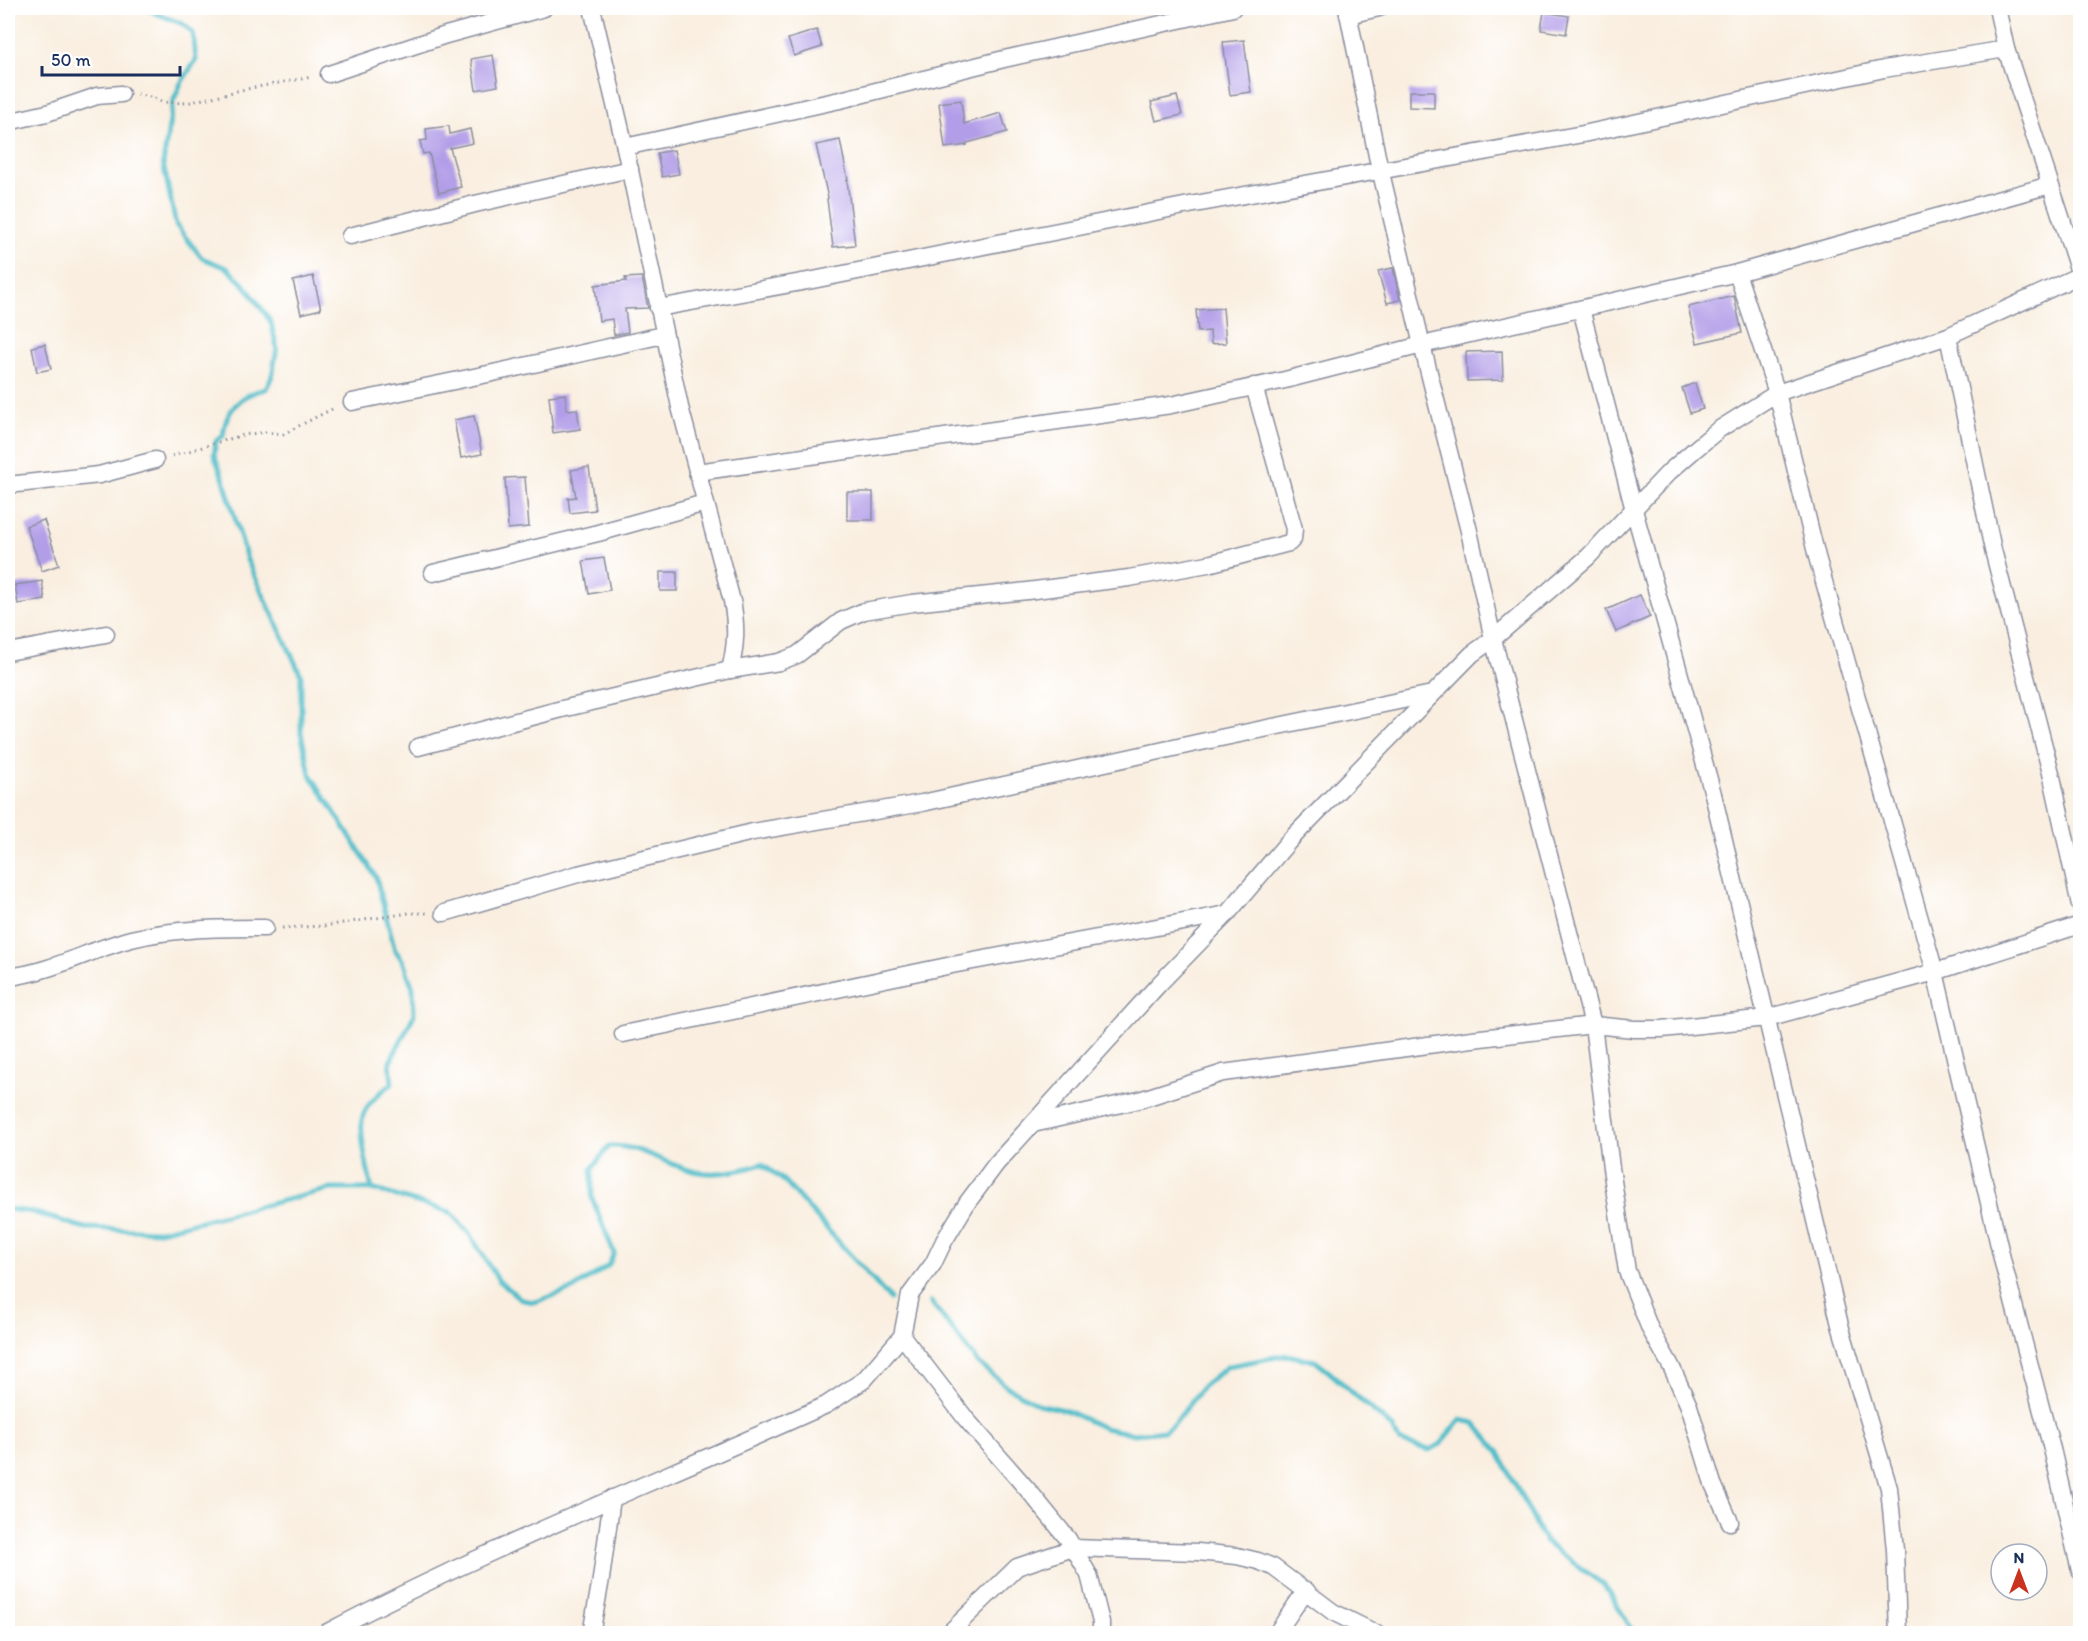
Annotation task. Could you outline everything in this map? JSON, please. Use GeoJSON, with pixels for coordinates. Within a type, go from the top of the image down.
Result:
{"type":"FeatureCollection","features":[{"type":"Feature","properties":{"kind":"street"},"geometry":{"type":"LineString","coordinates":[[329,74],[446,35],[544,8]]}},
{"type":"Feature","properties":{"kind":"street"},"geometry":{"type":"LineString","coordinates":[[591,8],[630,169],[663,335],[735,614],[735,648],[730,670]]}},
{"type":"Feature","properties":{"kind":"street"},"geometry":{"type":"LineString","coordinates":[[625,147],[840,100],[1004,59],[1233,8]]}},
{"type":"Feature","properties":{"kind":"street"},"geometry":{"type":"LineString","coordinates":[[1379,8],[1348,11],[1380,171],[1493,639],[1593,1025],[1627,1271],[1650,1329],[1671,1366],[1689,1406],[1718,1497],[1730,1522]]}},
{"type":"Feature","properties":{"kind":"street"},"geometry":{"type":"LineString","coordinates":[[324,1634],[409,1590],[826,1405],[864,1380],[902,1336],[910,1295],[933,1264],[944,1241],[996,1164],[1159,984],[1227,914],[1289,841],[1472,654],[1493,639],[1588,557],[1669,472],[1718,430],[1777,393],[1948,336],[2080,275],[2006,49],[1997,8],[2006,8]]}},
{"type":"Feature","properties":{"kind":"street"},"geometry":{"type":"LineString","coordinates":[[658,308],[813,280],[1184,206],[1582,134],[1884,69],[2006,49]]}},
{"type":"Feature","properties":{"kind":"street"},"geometry":{"type":"LineString","coordinates":[[8,122],[47,113],[97,96],[121,94]]}},
{"type":"Feature","properties":{"kind":"street"},"geometry":{"type":"LineString","coordinates":[[350,236],[475,204],[630,169]]}},
{"type":"Feature","properties":{"kind":"street"},"geometry":{"type":"LineString","coordinates":[[697,472],[1171,405],[1737,273],[2050,185]]}},
{"type":"Feature","properties":{"kind":"street"},"geometry":{"type":"LineString","coordinates":[[1737,273],[1777,393],[1817,557],[1935,972],[2004,1267],[2054,1453],[2080,1571]]}},
{"type":"Feature","properties":{"kind":"street"},"geometry":{"type":"LineString","coordinates":[[1581,309],[1713,794],[1840,1325],[1889,1488],[1895,1550],[1898,1634]]}},
{"type":"Feature","properties":{"kind":"street"},"geometry":{"type":"LineString","coordinates":[[352,402],[663,335]]}},
{"type":"Feature","properties":{"kind":"street"},"geometry":{"type":"LineString","coordinates":[[1948,336],[1993,550],[2052,777],[2080,905]]}},
{"type":"Feature","properties":{"kind":"street"},"geometry":{"type":"LineString","coordinates":[[418,747],[562,709],[730,670],[778,662],[797,655],[841,621],[864,611],[912,603],[1129,578],[1208,564],[1289,543],[1293,539],[1294,530],[1254,386]]}},
{"type":"Feature","properties":{"kind":"street"},"geometry":{"type":"LineString","coordinates":[[8,485],[99,475],[155,460]]}},
{"type":"Feature","properties":{"kind":"street"},"geometry":{"type":"LineString","coordinates":[[433,573],[598,533],[705,503]]}},
{"type":"Feature","properties":{"kind":"street"},"geometry":{"type":"LineString","coordinates":[[8,652],[106,634]]}},
{"type":"Feature","properties":{"kind":"street"},"geometry":{"type":"LineString","coordinates":[[444,913],[540,884],[753,832],[922,803],[1432,694]]}},
{"type":"Feature","properties":{"kind":"street"},"geometry":{"type":"LineString","coordinates":[[623,1034],[952,965],[1227,914]]}},
{"type":"Feature","properties":{"kind":"street"},"geometry":{"type":"LineString","coordinates":[[1033,1124],[1139,1100],[1223,1073],[1593,1025],[1662,1029],[1767,1018],[1935,972],[2080,925]]}},
{"type":"Feature","properties":{"kind":"street"},"geometry":{"type":"LineString","coordinates":[[8,977],[44,970],[115,944],[160,933],[214,928],[265,928]]}},
{"type":"Feature","properties":{"kind":"street"},"geometry":{"type":"LineString","coordinates":[[902,1336],[966,1419],[1034,1497],[1073,1548],[1089,1575],[1101,1622],[1101,1634]]}},
{"type":"Feature","properties":{"kind":"street"},"geometry":{"type":"LineString","coordinates":[[591,1634],[612,1498]]}},
{"type":"Feature","properties":{"kind":"street"},"geometry":{"type":"LineString","coordinates":[[948,1634],[1017,1567],[1073,1548],[1198,1552],[1237,1556],[1258,1561],[1273,1567],[1333,1612],[1377,1634]]}},
{"type":"Feature","properties":{"kind":"street"},"geometry":{"type":"LineString","coordinates":[[1276,1634],[1306,1590]]}},
{"type":"Feature","properties":{"kind":"path"},"geometry":{"type":"LineString","coordinates":[[121,94],[147,96],[162,102],[187,103],[241,90],[329,74]]}},
{"type":"Feature","properties":{"kind":"path"},"geometry":{"type":"LineString","coordinates":[[155,460],[243,435],[265,432],[283,434],[321,413],[352,402]]}},
{"type":"Feature","properties":{"kind":"path"},"geometry":{"type":"LineString","coordinates":[[265,928],[324,927],[409,913],[444,913]]}},
{"type":"Feature","properties":{"kind":"building"},"geometry":{"type":"Polygon","coordinates":[[[1544,12],[1569,16],[1566,34],[1541,30],[1544,12]]]}},
{"type":"Feature","properties":{"kind":"building"},"geometry":{"type":"Polygon","coordinates":[[[817,30],[822,47],[794,56],[788,39],[817,30]]]}},
{"type":"Feature","properties":{"kind":"building"},"geometry":{"type":"Polygon","coordinates":[[[1244,40],[1251,92],[1230,95],[1223,42],[1244,40]]]}},
{"type":"Feature","properties":{"kind":"building"},"geometry":{"type":"Polygon","coordinates":[[[493,55],[498,86],[476,90],[471,59],[493,55]]]}},
{"type":"Feature","properties":{"kind":"building"},"geometry":{"type":"Polygon","coordinates":[[[1409,91],[1434,91],[1434,108],[1409,107],[1409,91]]]}},
{"type":"Feature","properties":{"kind":"building"},"geometry":{"type":"Polygon","coordinates":[[[1177,96],[1182,115],[1156,121],[1151,102],[1177,96]]]}},
{"type":"Feature","properties":{"kind":"building"},"geometry":{"type":"Polygon","coordinates":[[[961,100],[964,124],[1001,113],[1007,132],[967,143],[967,145],[945,148],[939,103],[961,100]]]}},
{"type":"Feature","properties":{"kind":"building"},"geometry":{"type":"Polygon","coordinates":[[[449,126],[450,134],[470,129],[473,143],[450,148],[461,187],[439,193],[429,153],[423,154],[420,141],[427,140],[426,129],[449,126]]]}},
{"type":"Feature","properties":{"kind":"building"},"geometry":{"type":"Polygon","coordinates":[[[840,140],[848,180],[855,245],[833,247],[828,198],[816,145],[840,140]]]}},
{"type":"Feature","properties":{"kind":"building"},"geometry":{"type":"Polygon","coordinates":[[[674,150],[679,174],[662,177],[657,153],[674,150]]]}},
{"type":"Feature","properties":{"kind":"building"},"geometry":{"type":"Polygon","coordinates":[[[1393,268],[1400,300],[1387,303],[1378,271],[1393,268]]]}},
{"type":"Feature","properties":{"kind":"building"},"geometry":{"type":"Polygon","coordinates":[[[313,276],[321,309],[301,314],[293,281],[313,276]]]}},
{"type":"Feature","properties":{"kind":"building"},"geometry":{"type":"Polygon","coordinates":[[[642,277],[648,308],[625,309],[628,332],[614,335],[612,319],[599,321],[595,285],[626,281],[625,278],[642,277]]]}},
{"type":"Feature","properties":{"kind":"building"},"geometry":{"type":"Polygon","coordinates":[[[1734,296],[1742,333],[1697,343],[1688,307],[1734,296]]]}},
{"type":"Feature","properties":{"kind":"building"},"geometry":{"type":"Polygon","coordinates":[[[1223,308],[1226,343],[1211,344],[1210,331],[1198,332],[1196,310],[1223,308]]]}},
{"type":"Feature","properties":{"kind":"building"},"geometry":{"type":"Polygon","coordinates":[[[45,344],[51,369],[37,372],[32,347],[45,344]]]}},
{"type":"Feature","properties":{"kind":"building"},"geometry":{"type":"Polygon","coordinates":[[[1502,351],[1503,380],[1467,381],[1466,352],[1502,351]]]}},
{"type":"Feature","properties":{"kind":"building"},"geometry":{"type":"Polygon","coordinates":[[[1695,383],[1703,409],[1690,413],[1682,388],[1695,383]]]}},
{"type":"Feature","properties":{"kind":"building"},"geometry":{"type":"Polygon","coordinates":[[[565,394],[567,410],[577,409],[580,429],[553,433],[549,396],[565,394]]]}},
{"type":"Feature","properties":{"kind":"building"},"geometry":{"type":"Polygon","coordinates":[[[474,416],[482,454],[461,458],[454,420],[474,416]]]}},
{"type":"Feature","properties":{"kind":"building"},"geometry":{"type":"Polygon","coordinates":[[[589,467],[595,510],[570,513],[568,498],[576,497],[571,470],[589,467]]]}},
{"type":"Feature","properties":{"kind":"building"},"geometry":{"type":"Polygon","coordinates":[[[525,477],[529,527],[508,529],[505,478],[525,477]]]}},
{"type":"Feature","properties":{"kind":"building"},"geometry":{"type":"Polygon","coordinates":[[[847,492],[873,492],[873,520],[847,520],[847,492]]]}},
{"type":"Feature","properties":{"kind":"building"},"geometry":{"type":"Polygon","coordinates":[[[44,520],[59,565],[42,571],[26,526],[44,520]]]}},
{"type":"Feature","properties":{"kind":"building"},"geometry":{"type":"Polygon","coordinates":[[[604,558],[610,590],[589,594],[583,561],[604,558]]]}},
{"type":"Feature","properties":{"kind":"building"},"geometry":{"type":"Polygon","coordinates":[[[660,572],[677,572],[677,591],[660,591],[660,572]]]}},
{"type":"Feature","properties":{"kind":"building"},"geometry":{"type":"Polygon","coordinates":[[[42,581],[45,600],[18,604],[15,585],[42,581]]]}},
{"type":"Feature","properties":{"kind":"building"},"geometry":{"type":"Polygon","coordinates":[[[1640,595],[1650,617],[1616,632],[1606,610],[1640,595]]]}},
{"type":"Feature","properties":{"kind":"waterway"},"geometry":{"type":"LineString","coordinates":[[143,8],[183,24],[193,33],[196,60],[181,83],[173,102],[163,163],[176,225],[202,258],[227,268],[247,288],[271,322],[277,348],[272,376],[266,389],[242,399],[231,411],[223,436],[216,441],[214,455],[224,480],[247,560],[301,675],[301,733],[310,774],[376,877],[395,950],[403,961],[413,988],[414,1015],[390,1062],[392,1084],[375,1098],[363,1115],[363,1141],[372,1189]]}},
{"type":"Feature","properties":{"kind":"waterway"},"geometry":{"type":"LineString","coordinates":[[8,1209],[32,1212],[85,1228],[160,1231],[330,1189],[372,1189],[450,1212],[469,1233],[499,1281],[522,1300],[535,1302],[573,1289],[608,1266],[614,1253],[592,1198],[592,1169],[609,1146],[621,1146],[698,1172],[731,1172],[762,1164],[784,1181],[890,1299]]}},
{"type":"Feature","properties":{"kind":"waterway"},"geometry":{"type":"LineString","coordinates":[[931,1302],[979,1364],[1009,1388],[1038,1404],[1065,1410],[1104,1428],[1134,1434],[1164,1431],[1175,1423],[1203,1386],[1228,1366],[1287,1355],[1315,1361],[1393,1428],[1399,1441],[1429,1450],[1441,1444],[1460,1420],[1475,1423],[1498,1451],[1545,1542],[1604,1585],[1635,1634]]}}]}
